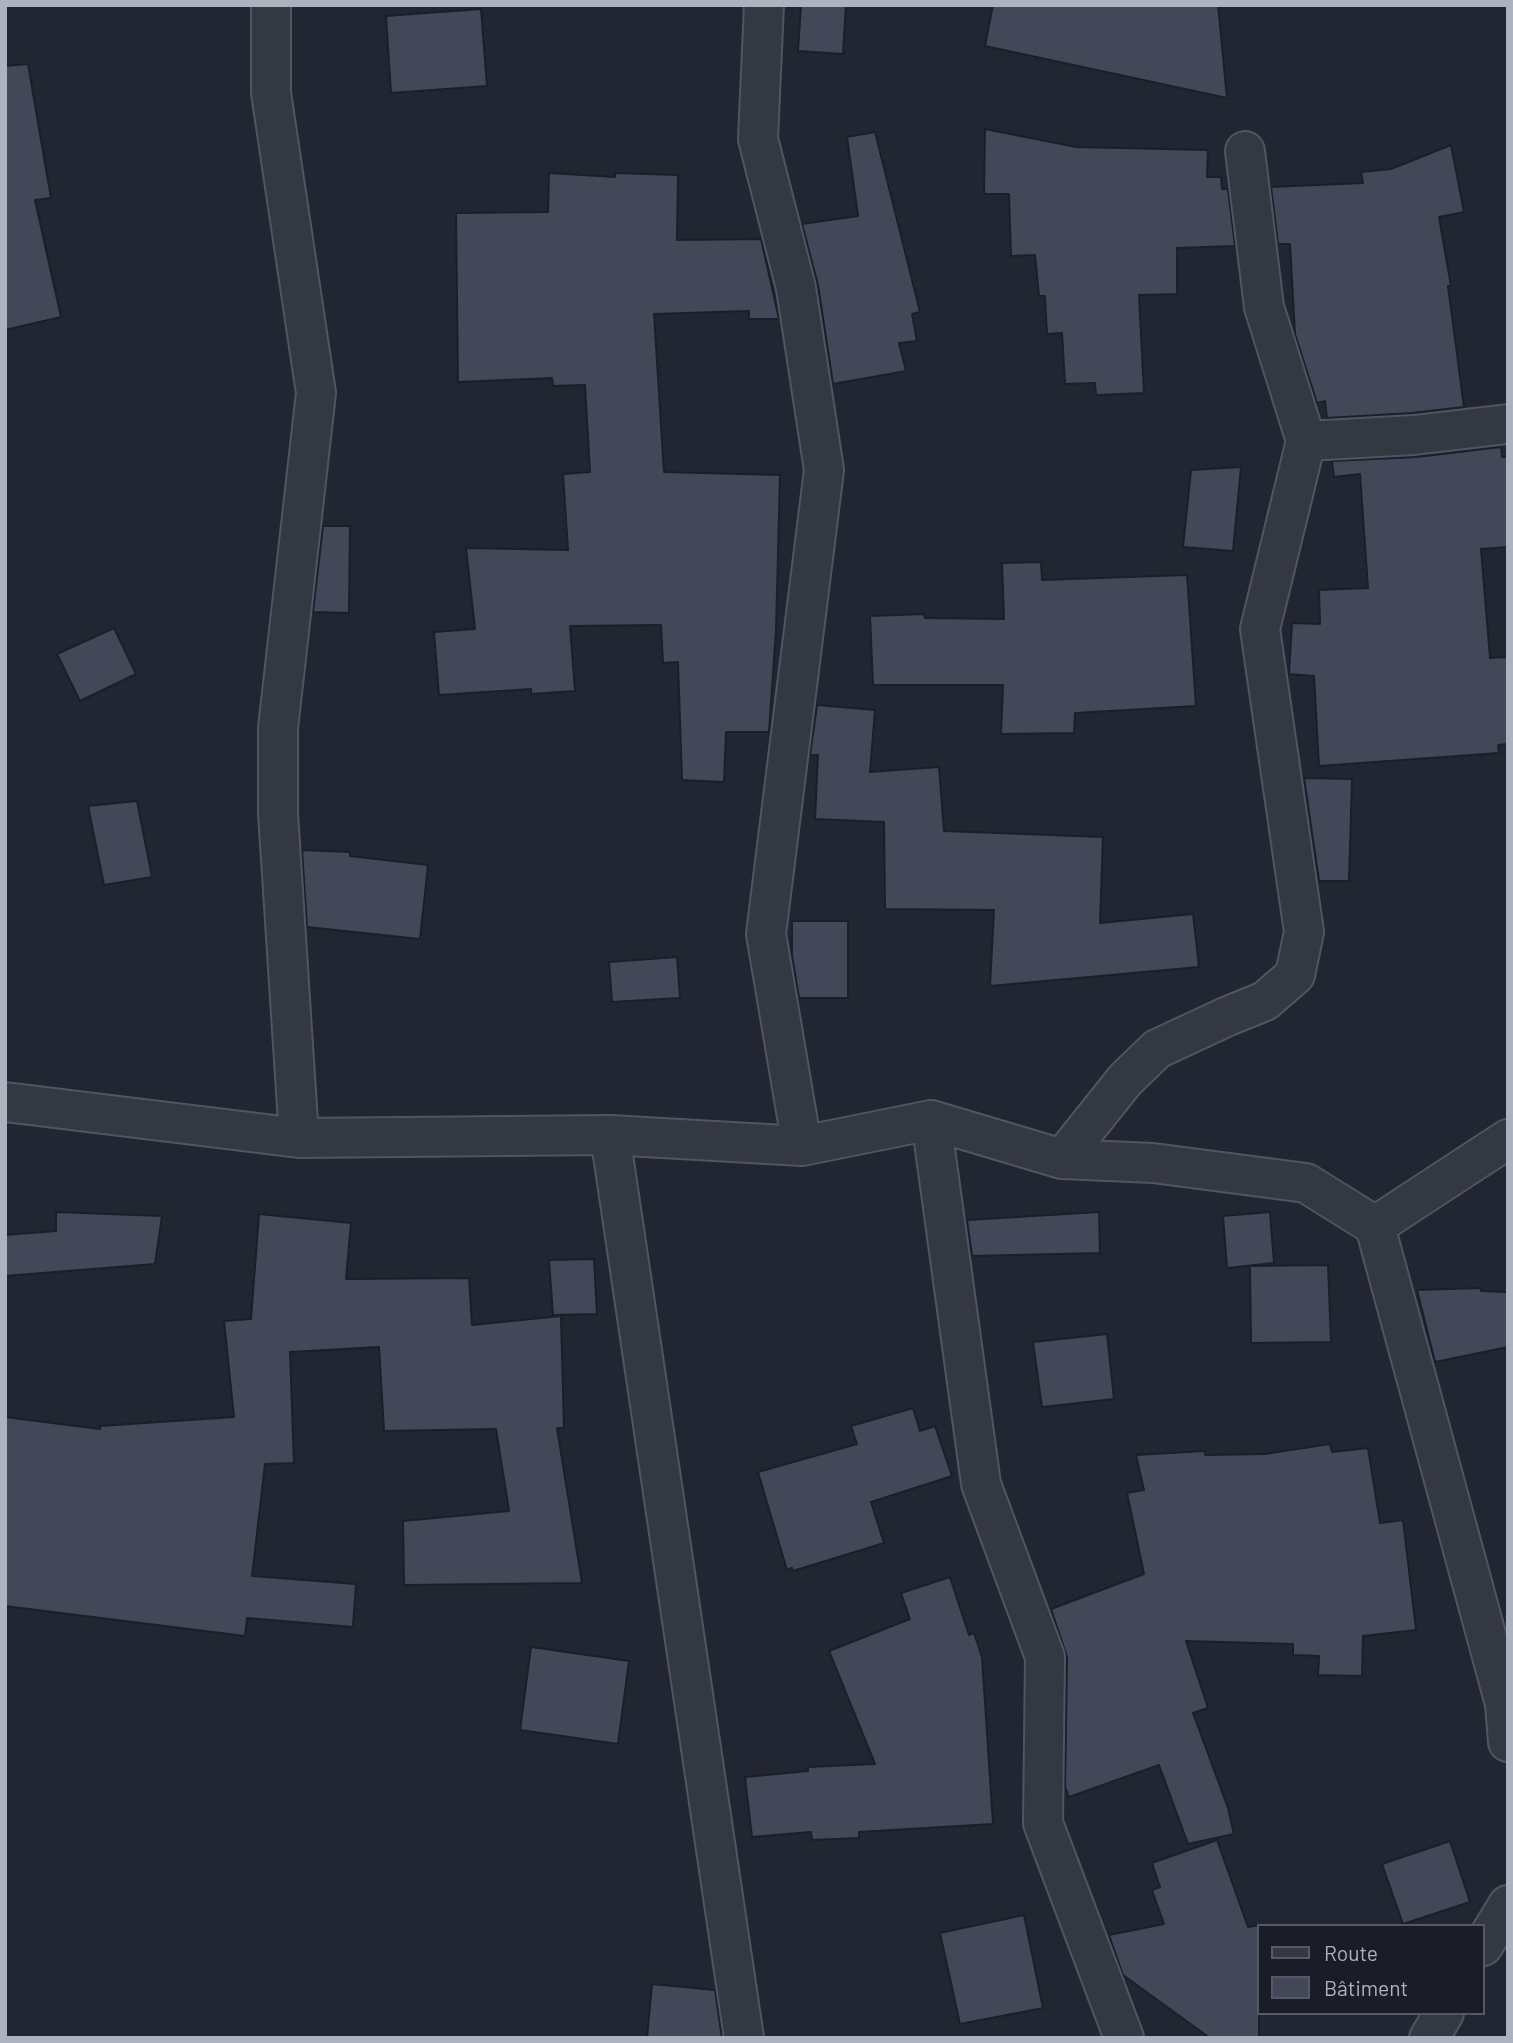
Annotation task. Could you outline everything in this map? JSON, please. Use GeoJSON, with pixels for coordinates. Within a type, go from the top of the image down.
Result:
{"type":"FeatureCollection","features":[{"type":"Feature","properties":{"kind":"street"},"geometry":{"type":"LineString","coordinates":[[271,5],[271,93],[316,393],[278,728],[278,813],[299,1138]]}},
{"type":"Feature","properties":{"kind":"street"},"geometry":{"type":"LineString","coordinates":[[764,5],[758,139],[796,288],[824,470],[766,934],[802,1146]]}},
{"type":"Feature","properties":{"kind":"street"},"geometry":{"type":"LineString","coordinates":[[1062,1159],[1125,1080],[1157,1049],[1265,1001],[1295,975],[1304,932],[1260,629],[1306,441],[1264,307],[1244,150]]}},
{"type":"Feature","properties":{"kind":"street"},"geometry":{"type":"LineString","coordinates":[[1306,441],[1414,435],[1508,424]]}},
{"type":"Feature","properties":{"kind":"street"},"geometry":{"type":"LineString","coordinates":[[5,1102],[299,1138],[610,1135],[802,1146],[931,1120],[1062,1159],[1153,1163],[1306,1183],[1375,1226],[1505,1704],[1508,1742]]}},
{"type":"Feature","properties":{"kind":"street"},"geometry":{"type":"LineString","coordinates":[[931,1120],[981,1484],[1045,1657],[1043,1823],[1124,2038]]}},
{"type":"Feature","properties":{"kind":"street"},"geometry":{"type":"LineString","coordinates":[[610,1135],[744,2038]]}},
{"type":"Feature","properties":{"kind":"street"},"geometry":{"type":"LineString","coordinates":[[1375,1226],[1508,1139]]}},
{"type":"Feature","properties":{"kind":"street"},"geometry":{"type":"LineString","coordinates":[[1485,1943],[1508,1905]]}},
{"type":"Feature","properties":{"kind":"street"},"geometry":{"type":"LineString","coordinates":[[1429,2038],[1443,2015]]}},
{"type":"Feature","properties":{"kind":"building"},"geometry":{"type":"Polygon","coordinates":[[[801,5],[846,5],[843,54],[798,51],[801,5]]]}},
{"type":"Feature","properties":{"kind":"building"},"geometry":{"type":"Polygon","coordinates":[[[993,5],[1218,5],[1227,98],[985,46],[993,5]]]}},
{"type":"Feature","properties":{"kind":"building"},"geometry":{"type":"Polygon","coordinates":[[[481,9],[487,86],[391,93],[386,16],[481,9]]]}},
{"type":"Feature","properties":{"kind":"building"},"geometry":{"type":"Polygon","coordinates":[[[28,64],[51,198],[35,200],[61,317],[5,330],[5,66],[28,64]]]}},
{"type":"Feature","properties":{"kind":"building"},"geometry":{"type":"Polygon","coordinates":[[[985,129],[1076,147],[1208,150],[1207,177],[1221,177],[1222,189],[1228,189],[1235,246],[1177,248],[1177,294],[1139,295],[1144,393],[1096,395],[1095,383],[1065,384],[1062,333],[1047,334],[1045,296],[1039,296],[1035,255],[1011,256],[1009,194],[984,194],[985,129]]]}},
{"type":"Feature","properties":{"kind":"building"},"geometry":{"type":"Polygon","coordinates":[[[875,132],[920,312],[912,314],[917,341],[899,343],[906,371],[833,384],[818,285],[802,224],[858,216],[847,137],[875,132]]]}},
{"type":"Feature","properties":{"kind":"building"},"geometry":{"type":"Polygon","coordinates":[[[1451,145],[1464,212],[1439,217],[1451,286],[1448,286],[1464,407],[1327,418],[1325,401],[1317,403],[1295,334],[1290,244],[1278,244],[1271,187],[1363,183],[1361,172],[1391,169],[1451,145]]]}},
{"type":"Feature","properties":{"kind":"building"},"geometry":{"type":"Polygon","coordinates":[[[549,173],[615,177],[615,173],[678,175],[677,240],[761,239],[779,319],[749,319],[749,311],[654,314],[664,472],[780,475],[776,630],[769,732],[726,732],[724,782],[682,780],[678,662],[663,663],[661,625],[570,626],[575,691],[531,694],[531,689],[439,695],[434,632],[475,629],[466,548],[568,550],[563,474],[590,472],[585,385],[553,386],[552,378],[458,382],[456,213],[548,212],[549,173]]]}},
{"type":"Feature","properties":{"kind":"building"},"geometry":{"type":"Polygon","coordinates":[[[1501,447],[1502,457],[1508,457],[1508,547],[1481,549],[1490,658],[1508,657],[1508,744],[1498,745],[1499,753],[1319,766],[1314,676],[1289,674],[1292,623],[1320,624],[1319,590],[1368,588],[1360,474],[1334,477],[1332,461],[1417,457],[1501,447]]]}},
{"type":"Feature","properties":{"kind":"building"},"geometry":{"type":"Polygon","coordinates":[[[1241,467],[1233,551],[1183,547],[1191,470],[1241,467]]]}},
{"type":"Feature","properties":{"kind":"building"},"geometry":{"type":"Polygon","coordinates":[[[323,526],[350,526],[349,613],[313,612],[323,526]]]}},
{"type":"Feature","properties":{"kind":"building"},"geometry":{"type":"Polygon","coordinates":[[[1041,562],[1042,580],[1187,575],[1196,706],[1075,713],[1074,733],[1001,734],[1003,685],[873,685],[870,616],[924,614],[925,618],[1004,619],[1002,563],[1041,562]]]}},
{"type":"Feature","properties":{"kind":"building"},"geometry":{"type":"Polygon","coordinates":[[[114,628],[136,674],[80,701],[57,654],[114,628]]]}},
{"type":"Feature","properties":{"kind":"building"},"geometry":{"type":"Polygon","coordinates":[[[817,705],[875,710],[870,772],[939,767],[944,831],[1103,837],[1100,923],[1193,914],[1199,967],[990,986],[994,910],[885,909],[884,822],[815,819],[818,755],[810,755],[817,705]]]}},
{"type":"Feature","properties":{"kind":"building"},"geometry":{"type":"Polygon","coordinates":[[[1304,778],[1352,779],[1349,881],[1319,881],[1304,778]]]}},
{"type":"Feature","properties":{"kind":"building"},"geometry":{"type":"Polygon","coordinates":[[[137,801],[152,877],[104,885],[88,806],[137,801]]]}},
{"type":"Feature","properties":{"kind":"building"},"geometry":{"type":"Polygon","coordinates":[[[302,850],[350,852],[350,856],[428,865],[420,939],[307,927],[302,850]]]}},
{"type":"Feature","properties":{"kind":"building"},"geometry":{"type":"Polygon","coordinates":[[[792,921],[848,921],[848,998],[799,998],[792,955],[792,921]]]}},
{"type":"Feature","properties":{"kind":"building"},"geometry":{"type":"Polygon","coordinates":[[[677,957],[680,998],[612,1002],[609,962],[677,957]]]}},
{"type":"Feature","properties":{"kind":"building"},"geometry":{"type":"Polygon","coordinates":[[[56,1212],[162,1216],[155,1264],[5,1276],[5,1235],[56,1231],[56,1212]]]}},
{"type":"Feature","properties":{"kind":"building"},"geometry":{"type":"Polygon","coordinates":[[[1099,1212],[1100,1253],[972,1256],[967,1220],[1099,1212]]]}},
{"type":"Feature","properties":{"kind":"building"},"geometry":{"type":"Polygon","coordinates":[[[1270,1212],[1274,1263],[1227,1268],[1223,1216],[1270,1212]]]}},
{"type":"Feature","properties":{"kind":"building"},"geometry":{"type":"Polygon","coordinates":[[[259,1214],[351,1223],[346,1279],[469,1278],[472,1325],[561,1316],[564,1428],[557,1428],[582,1583],[404,1585],[403,1521],[509,1511],[496,1429],[384,1431],[379,1347],[290,1352],[294,1463],[265,1464],[252,1576],[356,1584],[353,1627],[247,1618],[245,1636],[5,1606],[5,1417],[100,1429],[100,1426],[234,1417],[224,1321],[251,1319],[259,1214]]]}},
{"type":"Feature","properties":{"kind":"building"},"geometry":{"type":"Polygon","coordinates":[[[594,1259],[597,1314],[553,1315],[549,1260],[594,1259]]]}},
{"type":"Feature","properties":{"kind":"building"},"geometry":{"type":"Polygon","coordinates":[[[1328,1265],[1331,1342],[1251,1343],[1250,1266],[1328,1265]]]}},
{"type":"Feature","properties":{"kind":"building"},"geometry":{"type":"Polygon","coordinates":[[[1481,1288],[1481,1291],[1508,1292],[1508,1347],[1435,1362],[1417,1290],[1481,1288]]]}},
{"type":"Feature","properties":{"kind":"building"},"geometry":{"type":"Polygon","coordinates":[[[1107,1334],[1114,1399],[1042,1407],[1033,1342],[1107,1334]]]}},
{"type":"Feature","properties":{"kind":"building"},"geometry":{"type":"Polygon","coordinates":[[[913,1408],[920,1431],[935,1426],[952,1476],[871,1502],[884,1543],[793,1571],[792,1568],[787,1570],[758,1472],[857,1444],[851,1426],[913,1408]]]}},
{"type":"Feature","properties":{"kind":"building"},"geometry":{"type":"Polygon","coordinates":[[[1330,1444],[1332,1452],[1368,1448],[1380,1523],[1403,1520],[1416,1630],[1363,1636],[1362,1676],[1318,1675],[1319,1656],[1293,1655],[1293,1644],[1186,1641],[1208,1708],[1193,1713],[1228,1808],[1234,1834],[1188,1844],[1159,1765],[1069,1797],[1065,1787],[1067,1657],[1051,1609],[1144,1574],[1127,1493],[1144,1490],[1136,1455],[1205,1451],[1205,1455],[1265,1454],[1330,1444]]]}},
{"type":"Feature","properties":{"kind":"building"},"geometry":{"type":"Polygon","coordinates":[[[950,1577],[969,1635],[974,1633],[982,1657],[993,1824],[859,1832],[859,1838],[812,1840],[811,1832],[752,1837],[745,1777],[808,1771],[808,1767],[875,1764],[829,1651],[910,1619],[901,1593],[950,1577]]]}},
{"type":"Feature","properties":{"kind":"building"},"geometry":{"type":"Polygon","coordinates":[[[531,1647],[629,1661],[618,1744],[520,1730],[531,1647]]]}},
{"type":"Feature","properties":{"kind":"building"},"geometry":{"type":"Polygon","coordinates":[[[1217,1840],[1248,1927],[1258,1925],[1259,2038],[1210,2038],[1123,1975],[1109,1935],[1164,1924],[1152,1890],[1160,1887],[1152,1863],[1217,1840]]]}},
{"type":"Feature","properties":{"kind":"building"},"geometry":{"type":"Polygon","coordinates":[[[1450,1841],[1470,1902],[1403,1924],[1382,1864],[1450,1841]]]}},
{"type":"Feature","properties":{"kind":"building"},"geometry":{"type":"Polygon","coordinates":[[[1024,1915],[1043,2008],[960,2024],[940,1933],[1024,1915]]]}},
{"type":"Feature","properties":{"kind":"building"},"geometry":{"type":"Polygon","coordinates":[[[652,1984],[715,1990],[722,2038],[647,2038],[652,1984]]]}}]}
